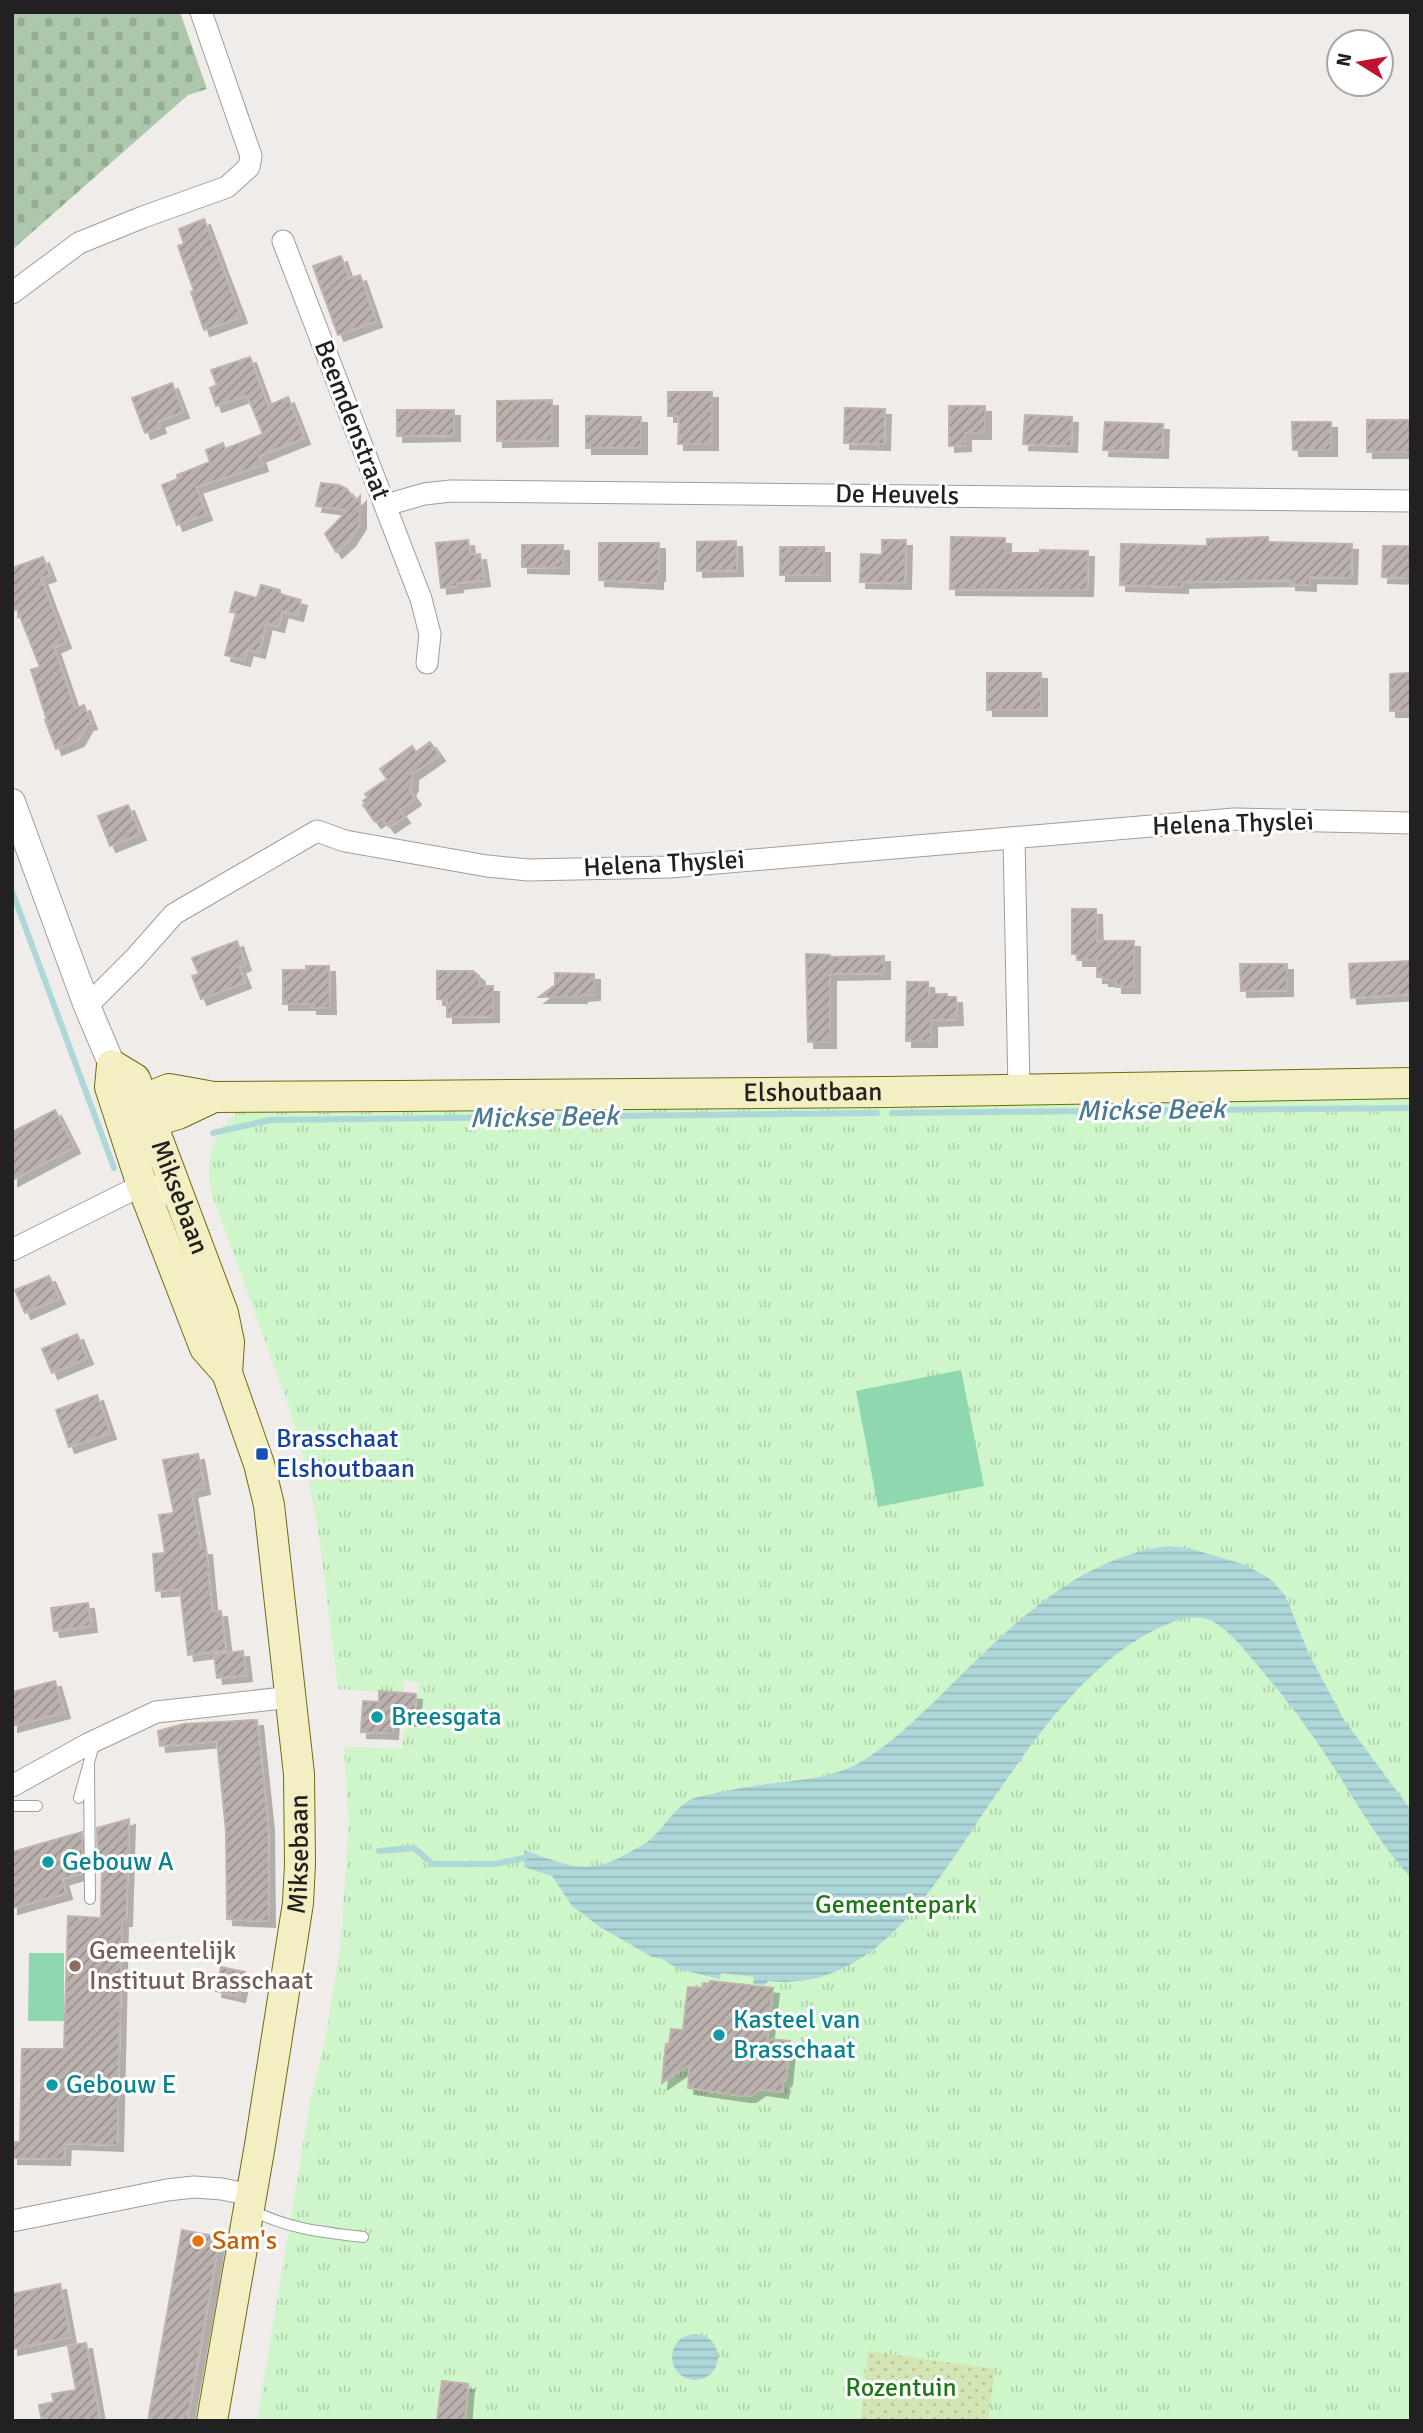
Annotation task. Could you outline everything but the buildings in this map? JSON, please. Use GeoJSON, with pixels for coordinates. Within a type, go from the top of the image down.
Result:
{"type":"FeatureCollection","features":[{"type":"Feature","properties":{"kind":"main road","name":"Miksebaan"},"geometry":{"type":"LineString","coordinates":[[111,1065],[110,1087],[134,1116],[180,1200],[223,1313],[217,1345]]}},
{"type":"Feature","properties":{"kind":"main road","name":"Elshoutbaan"},"geometry":{"type":"LineString","coordinates":[[134,1116],[178,1114],[214,1097],[1019,1090],[1411,1083]]}},
{"type":"Feature","properties":{"kind":"main road","name":"Miksebaan"},"geometry":{"type":"LineString","coordinates":[[134,1116],[142,1185],[217,1345],[258,1464],[269,1505],[299,1774],[298,1903],[212,2421]]}},
{"type":"Feature","properties":{"kind":"street"},"geometry":{"type":"LineString","coordinates":[[12,293],[79,243],[227,187],[249,167],[251,156],[201,12]]}},
{"type":"Feature","properties":{"kind":"street","name":"Beemdenstraat"},"geometry":{"type":"LineString","coordinates":[[283,241],[421,600],[430,634],[427,663]]}},
{"type":"Feature","properties":{"kind":"street","name":"De Heuvels"},"geometry":{"type":"LineString","coordinates":[[386,505],[424,494],[451,491],[1411,501]]}},
{"type":"Feature","properties":{"kind":"street","name":"Miksebaan"},"geometry":{"type":"LineString","coordinates":[[12,802],[111,1065]]}},
{"type":"Feature","properties":{"kind":"street","name":"Helena Thyslei"},"geometry":{"type":"LineString","coordinates":[[87,1006],[174,914],[317,831],[362,845],[487,866],[528,870],[670,867],[1234,818],[1411,823]]}},
{"type":"Feature","properties":{"kind":"street"},"geometry":{"type":"LineString","coordinates":[[1014,838],[1019,1090]]}},
{"type":"Feature","properties":{"kind":"street"},"geometry":{"type":"LineString","coordinates":[[12,1250],[142,1185],[151,1185],[180,1200]]}},
{"type":"Feature","properties":{"kind":"street"},"geometry":{"type":"LineString","coordinates":[[12,1786],[156,1712],[292,1697]]}},
{"type":"Feature","properties":{"kind":"street"},"geometry":{"type":"LineString","coordinates":[[12,2221],[194,2187],[222,2189],[250,2202]]}},
{"type":"Feature","properties":{"kind":"lane"},"geometry":{"type":"LineString","coordinates":[[79,1798],[95,1741]]}},
{"type":"Feature","properties":{"kind":"lane"},"geometry":{"type":"LineString","coordinates":[[89,1763],[90,1899]]}},
{"type":"Feature","properties":{"kind":"lane"},"geometry":{"type":"LineString","coordinates":[[12,1806],[37,1806]]}},
{"type":"Feature","properties":{"kind":"lane"},"geometry":{"type":"LineString","coordinates":[[250,2202],[278,2223],[363,2237]]}},
{"type":"Feature","properties":{"kind":"green space"},"geometry":{"type":"Polygon","coordinates":[[[12,12],[180,12],[207,89],[188,95],[12,250],[12,12]]]}},
{"type":"Feature","properties":{"kind":"green space","name":"Gemeentepark"},"geometry":{"type":"Polygon","coordinates":[[[1411,1096],[1411,2421],[257,2421],[310,2102],[327,2031],[341,1939],[349,1824],[344,1747],[402,1748],[404,1732],[416,1720],[419,1682],[404,1681],[403,1693],[338,1689],[319,1535],[306,1466],[290,1410],[212,1194],[210,1157],[217,1137],[231,1118],[241,1108],[1411,1096]]]}},
{"type":"Feature","properties":{"kind":"green space"},"geometry":{"type":"Polygon","coordinates":[[[961,1370],[984,1486],[878,1507],[856,1391],[961,1370]]]}},
{"type":"Feature","properties":{"kind":"green space"},"geometry":{"type":"Polygon","coordinates":[[[29,1953],[64,1953],[64,2021],[28,2021],[29,1953]]]}},
{"type":"Feature","properties":{"kind":"green space","name":"Rozentuin"},"geometry":{"type":"Polygon","coordinates":[[[868,2351],[995,2369],[988,2421],[848,2421],[861,2419],[868,2351]]]}},
{"type":"Feature","properties":{"kind":"water"},"geometry":{"type":"Polygon","coordinates":[[[1167,1546],[1188,1548],[1246,1565],[1270,1579],[1285,1595],[1309,1654],[1344,1720],[1411,1810],[1411,1878],[1378,1836],[1313,1736],[1268,1678],[1227,1632],[1208,1619],[1195,1617],[1169,1623],[1138,1639],[1092,1675],[1071,1696],[1033,1742],[956,1854],[906,1919],[877,1947],[845,1967],[809,1980],[768,1981],[765,1985],[753,1984],[754,1977],[721,1973],[720,1979],[678,1969],[600,1927],[572,1906],[552,1876],[524,1867],[524,1850],[564,1864],[587,1867],[600,1865],[640,1847],[656,1834],[676,1811],[694,1798],[817,1777],[853,1766],[875,1753],[904,1729],[1016,1624],[1071,1582],[1101,1566],[1133,1554],[1167,1546]]]}},
{"type":"Feature","properties":{"kind":"water"},"geometry":{"type":"Polygon","coordinates":[[[695,2334],[712,2340],[718,2357],[712,2374],[695,2380],[678,2374],[672,2357],[678,2340],[695,2334]]]}},
{"type":"Feature","properties":{"kind":"waterway","name":"Mickse Beek"},"geometry":{"type":"LineString","coordinates":[[12,891],[114,1168]]}},
{"type":"Feature","properties":{"kind":"waterway","name":"Mickse Beek"},"geometry":{"type":"LineString","coordinates":[[892,1113],[1411,1108]]}},
{"type":"Feature","properties":{"kind":"waterway","name":"Mickse Beek"},"geometry":{"type":"LineString","coordinates":[[213,1133],[270,1120],[877,1113]]}},
{"type":"Feature","properties":{"kind":"waterway"},"geometry":{"type":"LineString","coordinates":[[379,1851],[414,1848],[433,1864],[495,1864],[524,1858]]}},
{"type":"Feature","properties":{"kind":"place","name":"Brasschaat Elshoutbaan"},"geometry":{"type":"Point","coordinates":[262,1454]}},
{"type":"Feature","properties":{"kind":"place","name":"Breesgata"},"geometry":{"type":"Point","coordinates":[377,1717]}},
{"type":"Feature","properties":{"kind":"place","name":"Gebouw A"},"geometry":{"type":"Point","coordinates":[48,1862]}},
{"type":"Feature","properties":{"kind":"place","name":"Gemeentelijk Instituut Brasschaat"},"geometry":{"type":"Point","coordinates":[75,1966]}},
{"type":"Feature","properties":{"kind":"place","name":"Kasteel van Brasschaat"},"geometry":{"type":"Point","coordinates":[719,2035]}},
{"type":"Feature","properties":{"kind":"place","name":"Gebouw E"},"geometry":{"type":"Point","coordinates":[52,2085]}},
{"type":"Feature","properties":{"kind":"place","name":"Sam's"},"geometry":{"type":"Point","coordinates":[198,2241]}}]}
